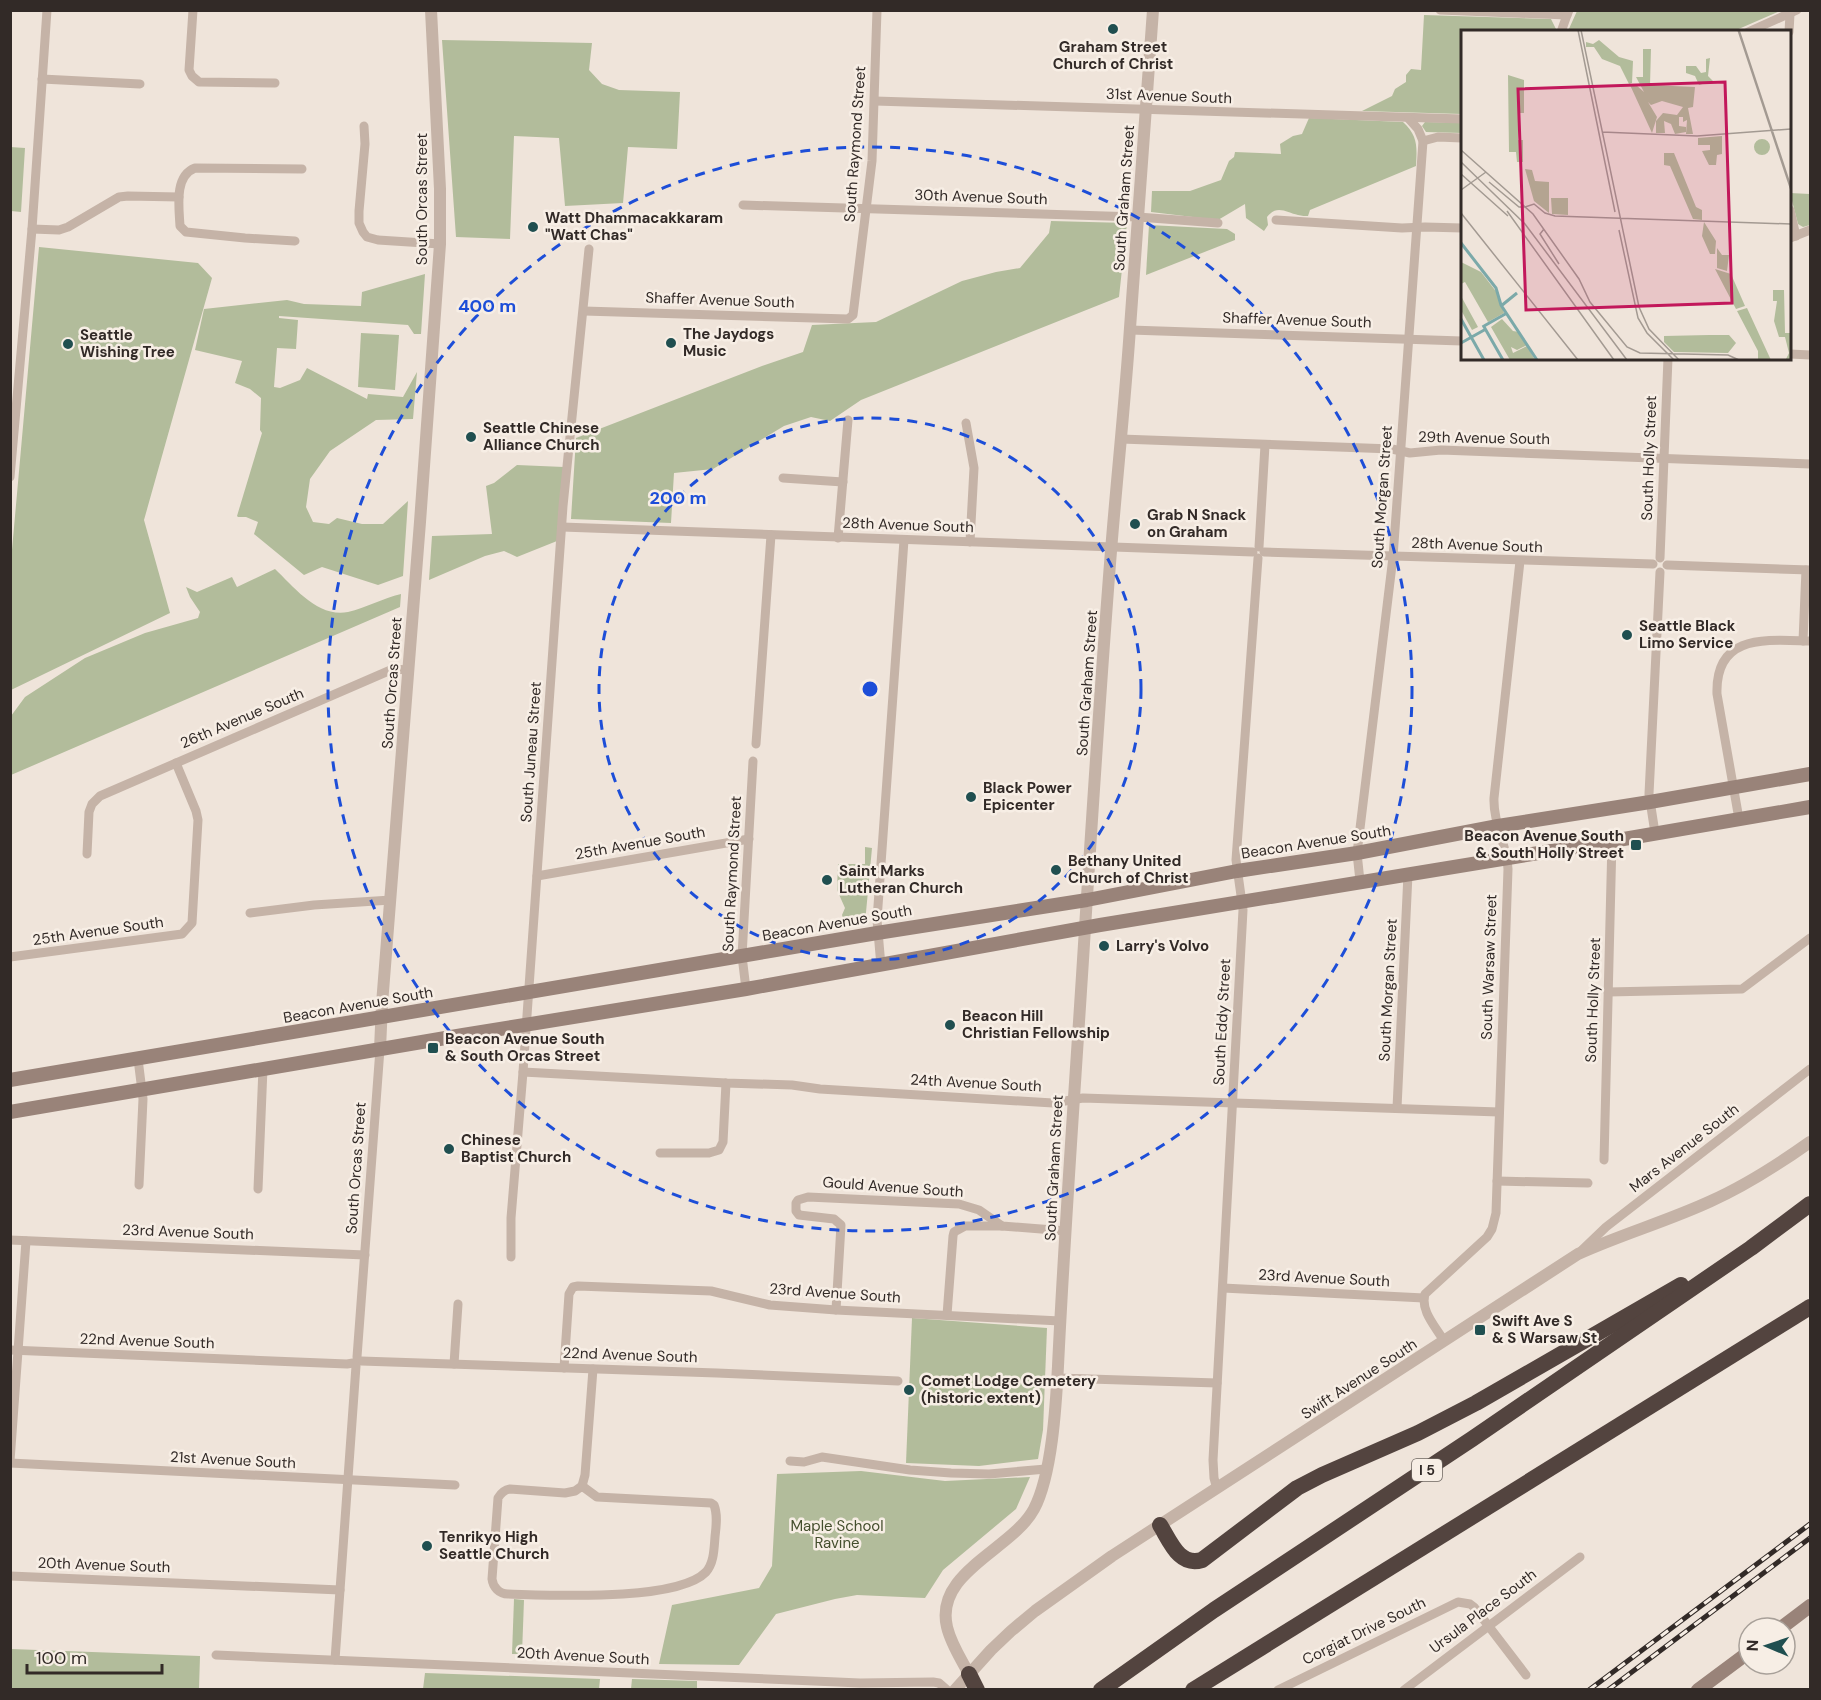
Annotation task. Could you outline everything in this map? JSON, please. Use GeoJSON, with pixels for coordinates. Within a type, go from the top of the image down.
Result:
{"type":"FeatureCollection","features":[{"type":"Feature","properties":{"kind":"highway","name":"I 5"},"geometry":{"type":"LineString","coordinates":[[1101,1689],[1214,1610],[1472,1439],[1751,1248],[1810,1204]]}},
{"type":"Feature","properties":{"kind":"highway"},"geometry":{"type":"LineString","coordinates":[[1160,1525],[1181,1557],[1191,1562],[1202,1560],[1297,1488],[1418,1433],[1476,1403],[1651,1300],[1751,1248]]}},
{"type":"Feature","properties":{"kind":"highway"},"geometry":{"type":"LineString","coordinates":[[1193,1689],[1204,1685],[1810,1307]]}},
{"type":"Feature","properties":{"kind":"highway"},"geometry":{"type":"LineString","coordinates":[[969,1674],[977,1689]]}},
{"type":"Feature","properties":{"kind":"main road","name":"Beacon Avenue South"},"geometry":{"type":"LineString","coordinates":[[10,1080],[877,933],[1087,900],[1237,871],[1357,853],[1498,826],[1810,774]]}},
{"type":"Feature","properties":{"kind":"main road"},"geometry":{"type":"LineString","coordinates":[[10,1112],[881,966],[1360,881],[1507,859],[1810,807]]}},
{"type":"Feature","properties":{"kind":"main road"},"geometry":{"type":"LineString","coordinates":[[1797,1616],[1810,1606]]}},
{"type":"Feature","properties":{"kind":"main road"},"geometry":{"type":"LineString","coordinates":[[1698,1689],[1737,1661]]}},
{"type":"Feature","properties":{"kind":"street"},"geometry":{"type":"LineString","coordinates":[[10,477],[15,362],[32,229],[47,10]]}},
{"type":"Feature","properties":{"kind":"street"},"geometry":{"type":"LineString","coordinates":[[193,10],[189,70],[192,76],[199,82],[275,83]]}},
{"type":"Feature","properties":{"kind":"street","name":"South Orcas Street"},"geometry":{"type":"LineString","coordinates":[[335,1660],[440,244],[440,189],[431,10]]}},
{"type":"Feature","properties":{"kind":"street","name":"South Raymond Street"},"geometry":{"type":"LineString","coordinates":[[854,315],[872,160],[877,10]]}},
{"type":"Feature","properties":{"kind":"street","name":"South Graham Street"},"geometry":{"type":"LineString","coordinates":[[969,1674],[950,1638],[946,1625],[946,1611],[951,1593],[967,1571],[1025,1523],[1037,1502],[1044,1483],[1053,1429],[1085,928],[1153,10]]}},
{"type":"Feature","properties":{"kind":"street"},"geometry":{"type":"LineString","coordinates":[[1440,10],[1568,13],[1562,30]]}},
{"type":"Feature","properties":{"kind":"street"},"geometry":{"type":"LineString","coordinates":[[1753,30],[1794,12]]}},
{"type":"Feature","properties":{"kind":"street"},"geometry":{"type":"LineString","coordinates":[[1790,30],[1794,12]]}},
{"type":"Feature","properties":{"kind":"street"},"geometry":{"type":"LineString","coordinates":[[42,79],[140,84]]}},
{"type":"Feature","properties":{"kind":"street","name":"31st Avenue South"},"geometry":{"type":"LineString","coordinates":[[875,102],[1461,119]]}},
{"type":"Feature","properties":{"kind":"street"},"geometry":{"type":"LineString","coordinates":[[1409,118],[1418,129],[1423,141],[1438,138],[1461,138]]}},
{"type":"Feature","properties":{"kind":"street"},"geometry":{"type":"LineString","coordinates":[[364,126],[365,144],[359,211],[359,223],[363,232],[367,237],[378,240],[440,244]]}},
{"type":"Feature","properties":{"kind":"street","name":"South Morgan Street"},"geometry":{"type":"LineString","coordinates":[[1360,881],[1357,853],[1393,557],[1423,141]]}},
{"type":"Feature","properties":{"kind":"street"},"geometry":{"type":"LineString","coordinates":[[295,241],[186,232],[180,226],[179,197],[182,177],[195,168],[302,169]]}},
{"type":"Feature","properties":{"kind":"street"},"geometry":{"type":"LineString","coordinates":[[32,229],[59,230],[68,227],[119,197],[179,197]]}},
{"type":"Feature","properties":{"kind":"street","name":"30th Avenue South"},"geometry":{"type":"LineString","coordinates":[[743,205],[1138,217],[1218,223]]}},
{"type":"Feature","properties":{"kind":"street"},"geometry":{"type":"LineString","coordinates":[[1791,219],[1793,237],[1810,230]]}},
{"type":"Feature","properties":{"kind":"street"},"geometry":{"type":"LineString","coordinates":[[1276,220],[1402,228],[1461,228]]}},
{"type":"Feature","properties":{"kind":"street","name":"South Juneau Street"},"geometry":{"type":"LineString","coordinates":[[511,1257],[511,1218],[562,527],[589,249]]}},
{"type":"Feature","properties":{"kind":"street","name":"Shaffer Avenue South"},"geometry":{"type":"LineString","coordinates":[[584,311],[848,319],[854,315]]}},
{"type":"Feature","properties":{"kind":"street","name":"Shaffer Avenue South"},"geometry":{"type":"LineString","coordinates":[[1130,330],[1461,341]]}},
{"type":"Feature","properties":{"kind":"street"},"geometry":{"type":"LineString","coordinates":[[1791,354],[1810,355]]}},
{"type":"Feature","properties":{"kind":"street","name":"South Holly Street"},"geometry":{"type":"LineString","coordinates":[[1654,833],[1650,802],[1668,360]]}},
{"type":"Feature","properties":{"kind":"street"},"geometry":{"type":"LineString","coordinates":[[838,538],[848,420]]}},
{"type":"Feature","properties":{"kind":"street"},"geometry":{"type":"LineString","coordinates":[[966,423],[974,468],[970,542]]}},
{"type":"Feature","properties":{"kind":"street","name":"29th Avenue South"},"geometry":{"type":"LineString","coordinates":[[1121,439],[1392,449],[1410,453],[1441,450],[1810,464]]}},
{"type":"Feature","properties":{"kind":"street","name":"South Eddy Street"},"geometry":{"type":"LineString","coordinates":[[1217,1489],[1213,1470],[1242,901],[1236,860],[1264,445]]}},
{"type":"Feature","properties":{"kind":"street"},"geometry":{"type":"LineString","coordinates":[[783,478],[843,482]]}},
{"type":"Feature","properties":{"kind":"street","name":"28th Avenue South"},"geometry":{"type":"LineString","coordinates":[[562,527],[1808,570]]}},
{"type":"Feature","properties":{"kind":"street"},"geometry":{"type":"LineString","coordinates":[[756,744],[771,535]]}},
{"type":"Feature","properties":{"kind":"street"},"geometry":{"type":"LineString","coordinates":[[881,966],[877,933],[882,840],[904,540]]}},
{"type":"Feature","properties":{"kind":"street","name":"South Warsaw Street"},"geometry":{"type":"LineString","coordinates":[[1424,1298],[1427,1291],[1487,1237],[1495,1222],[1508,879],[1507,859],[1495,814],[1494,798],[1520,561]]}},
{"type":"Feature","properties":{"kind":"street"},"geometry":{"type":"LineString","coordinates":[[1739,819],[1716,694],[1718,675],[1721,666],[1729,656],[1750,642],[1807,641],[1808,570]]}},
{"type":"Feature","properties":{"kind":"street","name":"26th Avenue South"},"geometry":{"type":"LineString","coordinates":[[87,854],[89,812],[92,804],[100,796],[393,669],[408,670]]}},
{"type":"Feature","properties":{"kind":"street","name":"South Raymond Street"},"geometry":{"type":"LineString","coordinates":[[746,989],[742,956],[753,761]]}},
{"type":"Feature","properties":{"kind":"street","name":"25th Avenue South"},"geometry":{"type":"LineString","coordinates":[[10,957],[182,934],[188,930],[192,923],[198,820],[176,763]]}},
{"type":"Feature","properties":{"kind":"street","name":"25th Avenue South"},"geometry":{"type":"LineString","coordinates":[[537,876],[748,839]]}},
{"type":"Feature","properties":{"kind":"street","name":"South Holly Street"},"geometry":{"type":"LineString","coordinates":[[1604,1160],[1612,841]]}},
{"type":"Feature","properties":{"kind":"street","name":"South Morgan Street"},"geometry":{"type":"LineString","coordinates":[[1397,1108],[1408,874]]}},
{"type":"Feature","properties":{"kind":"street"},"geometry":{"type":"LineString","coordinates":[[250,912],[391,900]]}},
{"type":"Feature","properties":{"kind":"street"},"geometry":{"type":"LineString","coordinates":[[1608,992],[1742,988],[1810,938]]}},
{"type":"Feature","properties":{"kind":"street"},"geometry":{"type":"LineString","coordinates":[[138,1059],[143,1099],[139,1185]]}},
{"type":"Feature","properties":{"kind":"street"},"geometry":{"type":"LineString","coordinates":[[258,1189],[263,1068]]}},
{"type":"Feature","properties":{"kind":"street","name":"Mars Avenue South"},"geometry":{"type":"LineString","coordinates":[[1578,1254],[1606,1227],[1810,1069]]}},
{"type":"Feature","properties":{"kind":"street","name":"24th Avenue South"},"geometry":{"type":"LineString","coordinates":[[523,1072],[792,1085],[820,1089],[1053,1103],[1083,1098],[1499,1112]]}},
{"type":"Feature","properties":{"kind":"street"},"geometry":{"type":"LineString","coordinates":[[660,1153],[709,1153],[719,1150],[723,1142],[726,1083]]}},
{"type":"Feature","properties":{"kind":"street","name":"Swift Avenue South"},"geometry":{"type":"LineString","coordinates":[[955,1689],[991,1650],[1035,1611],[1112,1556],[1578,1254],[1719,1198],[1764,1173],[1810,1142]]}},
{"type":"Feature","properties":{"kind":"street"},"geometry":{"type":"LineString","coordinates":[[1497,1181],[1588,1183]]}},
{"type":"Feature","properties":{"kind":"street","name":"Gould Avenue South"},"geometry":{"type":"LineString","coordinates":[[836,1310],[842,1229],[838,1221],[799,1215],[796,1211],[798,1200],[808,1197],[959,1204],[979,1210],[1002,1226]]}},
{"type":"Feature","properties":{"kind":"street","name":"Gould Avenue South"},"geometry":{"type":"LineString","coordinates":[[947,1315],[954,1232],[965,1226],[1002,1226],[1066,1231]]}},
{"type":"Feature","properties":{"kind":"street","name":"23rd Avenue South"},"geometry":{"type":"LineString","coordinates":[[10,1240],[365,1254]]}},
{"type":"Feature","properties":{"kind":"street"},"geometry":{"type":"LineString","coordinates":[[10,1462],[14,1350],[26,1240]]}},
{"type":"Feature","properties":{"kind":"street","name":"23rd Avenue South"},"geometry":{"type":"LineString","coordinates":[[564,1368],[569,1294],[573,1287],[582,1285],[711,1291],[770,1305],[836,1310],[1060,1321]]}},
{"type":"Feature","properties":{"kind":"street","name":"23rd Avenue South"},"geometry":{"type":"LineString","coordinates":[[1222,1288],[1424,1298]]}},
{"type":"Feature","properties":{"kind":"street"},"geometry":{"type":"LineString","coordinates":[[1424,1298],[1425,1310],[1444,1341]]}},
{"type":"Feature","properties":{"kind":"street"},"geometry":{"type":"LineString","coordinates":[[454,1364],[458,1304]]}},
{"type":"Feature","properties":{"kind":"street","name":"22nd Avenue South"},"geometry":{"type":"LineString","coordinates":[[14,1350],[347,1365],[357,1362],[454,1364],[898,1381]]}},
{"type":"Feature","properties":{"kind":"street"},"geometry":{"type":"LineString","coordinates":[[582,1486],[597,1497],[702,1502],[714,1506],[716,1514],[714,1552],[709,1568],[688,1584],[656,1590],[601,1595],[504,1594],[496,1589],[492,1579],[500,1494],[510,1489],[570,1492],[582,1486],[585,1475],[593,1369]]}},
{"type":"Feature","properties":{"kind":"street"},"geometry":{"type":"LineString","coordinates":[[1058,1378],[1217,1383]]}},
{"type":"Feature","properties":{"kind":"street"},"geometry":{"type":"LineString","coordinates":[[790,1461],[804,1462],[822,1457],[910,1470],[951,1473],[990,1474],[1046,1469]]}},
{"type":"Feature","properties":{"kind":"street","name":"21st Avenue South"},"geometry":{"type":"LineString","coordinates":[[10,1462],[455,1485]]}},
{"type":"Feature","properties":{"kind":"street","name":"Ursula Place South"},"geometry":{"type":"LineString","coordinates":[[1404,1689],[1580,1557]]}},
{"type":"Feature","properties":{"kind":"street","name":"20th Avenue South"},"geometry":{"type":"LineString","coordinates":[[10,1576],[340,1590]]}},
{"type":"Feature","properties":{"kind":"street","name":"Corgiat Drive South"},"geometry":{"type":"LineString","coordinates":[[1278,1689],[1452,1604],[1465,1603],[1474,1607],[1489,1626]]}},
{"type":"Feature","properties":{"kind":"street"},"geometry":{"type":"LineString","coordinates":[[1489,1626],[1526,1675]]}},
{"type":"Feature","properties":{"kind":"street","name":"20th Avenue South"},"geometry":{"type":"LineString","coordinates":[[216,1655],[860,1683],[933,1682],[947,1689]]}},
{"type":"Feature","properties":{"kind":"green space"},"geometry":{"type":"Polygon","coordinates":[[[1577,10],[1780,11],[1736,30],[1568,30],[1577,10]]]}},
{"type":"Feature","properties":{"kind":"green space"},"geometry":{"type":"Polygon","coordinates":[[[1424,15],[1551,19],[1556,30],[1461,30],[1461,114],[1362,111],[1392,96],[1395,89],[1406,82],[1406,75],[1411,69],[1421,70],[1424,15]]]}},
{"type":"Feature","properties":{"kind":"green space"},"geometry":{"type":"Polygon","coordinates":[[[442,40],[592,43],[589,70],[602,84],[619,90],[680,92],[677,149],[628,147],[623,203],[565,206],[559,138],[514,136],[510,239],[456,237],[442,40]]]}},
{"type":"Feature","properties":{"kind":"green space"},"geometry":{"type":"Polygon","coordinates":[[[1309,118],[1403,122],[1412,132],[1416,142],[1416,166],[1310,210],[1308,216],[1282,210],[1275,211],[1267,217],[1268,225],[1264,231],[1246,218],[1245,204],[1218,220],[1151,212],[1152,191],[1190,191],[1221,180],[1235,152],[1281,154],[1280,144],[1293,136],[1302,134],[1309,118]]]}},
{"type":"Feature","properties":{"kind":"green space"},"geometry":{"type":"Polygon","coordinates":[[[1425,122],[1461,123],[1461,133],[1426,132],[1422,126],[1425,122]]]}},
{"type":"Feature","properties":{"kind":"green space"},"geometry":{"type":"Polygon","coordinates":[[[10,147],[25,148],[21,212],[11,211],[10,147]]]}},
{"type":"Feature","properties":{"kind":"green space"},"geometry":{"type":"Polygon","coordinates":[[[1791,193],[1810,194],[1810,225],[1803,227],[1798,224],[1791,193]]]}},
{"type":"Feature","properties":{"kind":"green space"},"geometry":{"type":"Polygon","coordinates":[[[1051,221],[1127,223],[1119,297],[861,400],[830,421],[811,417],[784,426],[713,469],[674,473],[671,523],[571,519],[576,438],[803,352],[812,325],[876,322],[962,281],[1020,268],[1049,233],[1051,221]]]}},
{"type":"Feature","properties":{"kind":"green space"},"geometry":{"type":"Polygon","coordinates":[[[1149,225],[1227,229],[1235,234],[1235,240],[1146,275],[1149,225]]]}},
{"type":"Feature","properties":{"kind":"green space"},"geometry":{"type":"Polygon","coordinates":[[[39,247],[198,263],[212,278],[144,520],[170,613],[11,690],[11,561],[39,247]]]}},
{"type":"Feature","properties":{"kind":"green space"},"geometry":{"type":"Polygon","coordinates":[[[425,274],[421,334],[414,334],[408,325],[279,316],[279,318],[298,320],[296,349],[277,348],[274,387],[280,388],[300,380],[307,368],[367,399],[368,394],[403,397],[417,372],[413,419],[376,420],[330,451],[310,479],[306,507],[313,522],[329,524],[337,518],[362,524],[383,524],[408,501],[403,576],[378,585],[322,567],[304,575],[254,534],[258,522],[237,516],[262,433],[260,430],[261,398],[250,389],[235,383],[242,361],[195,350],[204,309],[287,300],[304,304],[361,306],[362,292],[425,274]]]}},
{"type":"Feature","properties":{"kind":"green space"},"geometry":{"type":"Polygon","coordinates":[[[361,333],[399,335],[395,390],[358,387],[361,333]]]}},
{"type":"Feature","properties":{"kind":"green space"},"geometry":{"type":"Polygon","coordinates":[[[517,465],[564,467],[557,541],[517,557],[504,551],[485,556],[429,580],[432,536],[492,534],[486,486],[494,483],[517,465]]]}},
{"type":"Feature","properties":{"kind":"green space"},"geometry":{"type":"Polygon","coordinates":[[[275,569],[307,600],[327,610],[337,613],[348,612],[401,594],[400,607],[11,775],[11,716],[25,697],[85,658],[145,633],[198,618],[200,612],[186,587],[197,592],[232,577],[237,587],[275,569]]]}},
{"type":"Feature","properties":{"kind":"green space"},"geometry":{"type":"Polygon","coordinates":[[[865,847],[872,848],[865,923],[850,924],[844,921],[842,915],[845,908],[837,890],[838,864],[865,864],[865,847]]]}},
{"type":"Feature","properties":{"kind":"green space"},"geometry":{"type":"Polygon","coordinates":[[[912,1318],[1047,1328],[1043,1430],[1038,1459],[979,1466],[906,1463],[912,1318]]]}},
{"type":"Feature","properties":{"kind":"green space","name":"Maple School Ravine"},"geometry":{"type":"Polygon","coordinates":[[[861,1471],[945,1481],[1030,1477],[1016,1509],[943,1570],[925,1598],[857,1595],[835,1599],[776,1614],[739,1665],[659,1664],[672,1605],[759,1588],[772,1566],[777,1474],[861,1471]]]}},
{"type":"Feature","properties":{"kind":"green space"},"geometry":{"type":"Polygon","coordinates":[[[514,1599],[524,1600],[522,1654],[512,1654],[514,1599]]]}},
{"type":"Feature","properties":{"kind":"green space"},"geometry":{"type":"Polygon","coordinates":[[[11,1649],[200,1656],[199,1689],[11,1689],[11,1649]]]}},
{"type":"Feature","properties":{"kind":"green space"},"geometry":{"type":"Polygon","coordinates":[[[425,1673],[600,1679],[599,1689],[423,1689],[425,1673]]]}},
{"type":"Feature","properties":{"kind":"green space"},"geometry":{"type":"Polygon","coordinates":[[[632,1679],[697,1681],[697,1689],[631,1689],[632,1679]]]}},
{"type":"Feature","properties":{"kind":"railway"},"geometry":{"type":"LineString","coordinates":[[1589,1690],[1810,1524]]}},
{"type":"Feature","properties":{"kind":"railway"},"geometry":{"type":"LineString","coordinates":[[1608,1690],[1810,1538]]}},
{"type":"Feature","properties":{"kind":"place","name":"Graham Street Church of Christ"},"geometry":{"type":"Point","coordinates":[1113,29]}},
{"type":"Feature","properties":{"kind":"place","name":"Watt Dhammacakkaram \"Watt Chas\""},"geometry":{"type":"Point","coordinates":[533,227]}},
{"type":"Feature","properties":{"kind":"place","name":"The Jaydogs Music"},"geometry":{"type":"Point","coordinates":[671,343]}},
{"type":"Feature","properties":{"kind":"place","name":"Seattle Wishing Tree"},"geometry":{"type":"Point","coordinates":[68,344]}},
{"type":"Feature","properties":{"kind":"place","name":"Seattle Chinese Alliance Church"},"geometry":{"type":"Point","coordinates":[471,437]}},
{"type":"Feature","properties":{"kind":"place","name":"Grab N Snack on Graham"},"geometry":{"type":"Point","coordinates":[1135,524]}},
{"type":"Feature","properties":{"kind":"place","name":"Seattle Black Limo Service"},"geometry":{"type":"Point","coordinates":[1627,635]}},
{"type":"Feature","properties":{"kind":"place","name":"Black Power Epicenter"},"geometry":{"type":"Point","coordinates":[971,797]}},
{"type":"Feature","properties":{"kind":"place","name":"Beacon Avenue South & South Holly Street"},"geometry":{"type":"Point","coordinates":[1636,845]}},
{"type":"Feature","properties":{"kind":"place","name":"Bethany United Church of Christ"},"geometry":{"type":"Point","coordinates":[1056,870]}},
{"type":"Feature","properties":{"kind":"place","name":"Saint Marks Lutheran Church"},"geometry":{"type":"Point","coordinates":[827,880]}},
{"type":"Feature","properties":{"kind":"place","name":"Larry's Volvo"},"geometry":{"type":"Point","coordinates":[1104,946]}},
{"type":"Feature","properties":{"kind":"place","name":"Beacon Hill Christian Fellowship"},"geometry":{"type":"Point","coordinates":[950,1025]}},
{"type":"Feature","properties":{"kind":"place","name":"Beacon Avenue South & South Orcas Street"},"geometry":{"type":"Point","coordinates":[433,1048]}},
{"type":"Feature","properties":{"kind":"place","name":"Chinese Baptist Church"},"geometry":{"type":"Point","coordinates":[449,1149]}},
{"type":"Feature","properties":{"kind":"place","name":"Swift Ave S & S Warsaw St"},"geometry":{"type":"Point","coordinates":[1480,1330]}},
{"type":"Feature","properties":{"kind":"place","name":"Comet Lodge Cemetery (historic extent)"},"geometry":{"type":"Point","coordinates":[909,1390]}},
{"type":"Feature","properties":{"kind":"place","name":"Tenrikyo High Seattle Church"},"geometry":{"type":"Point","coordinates":[427,1546]}}]}
